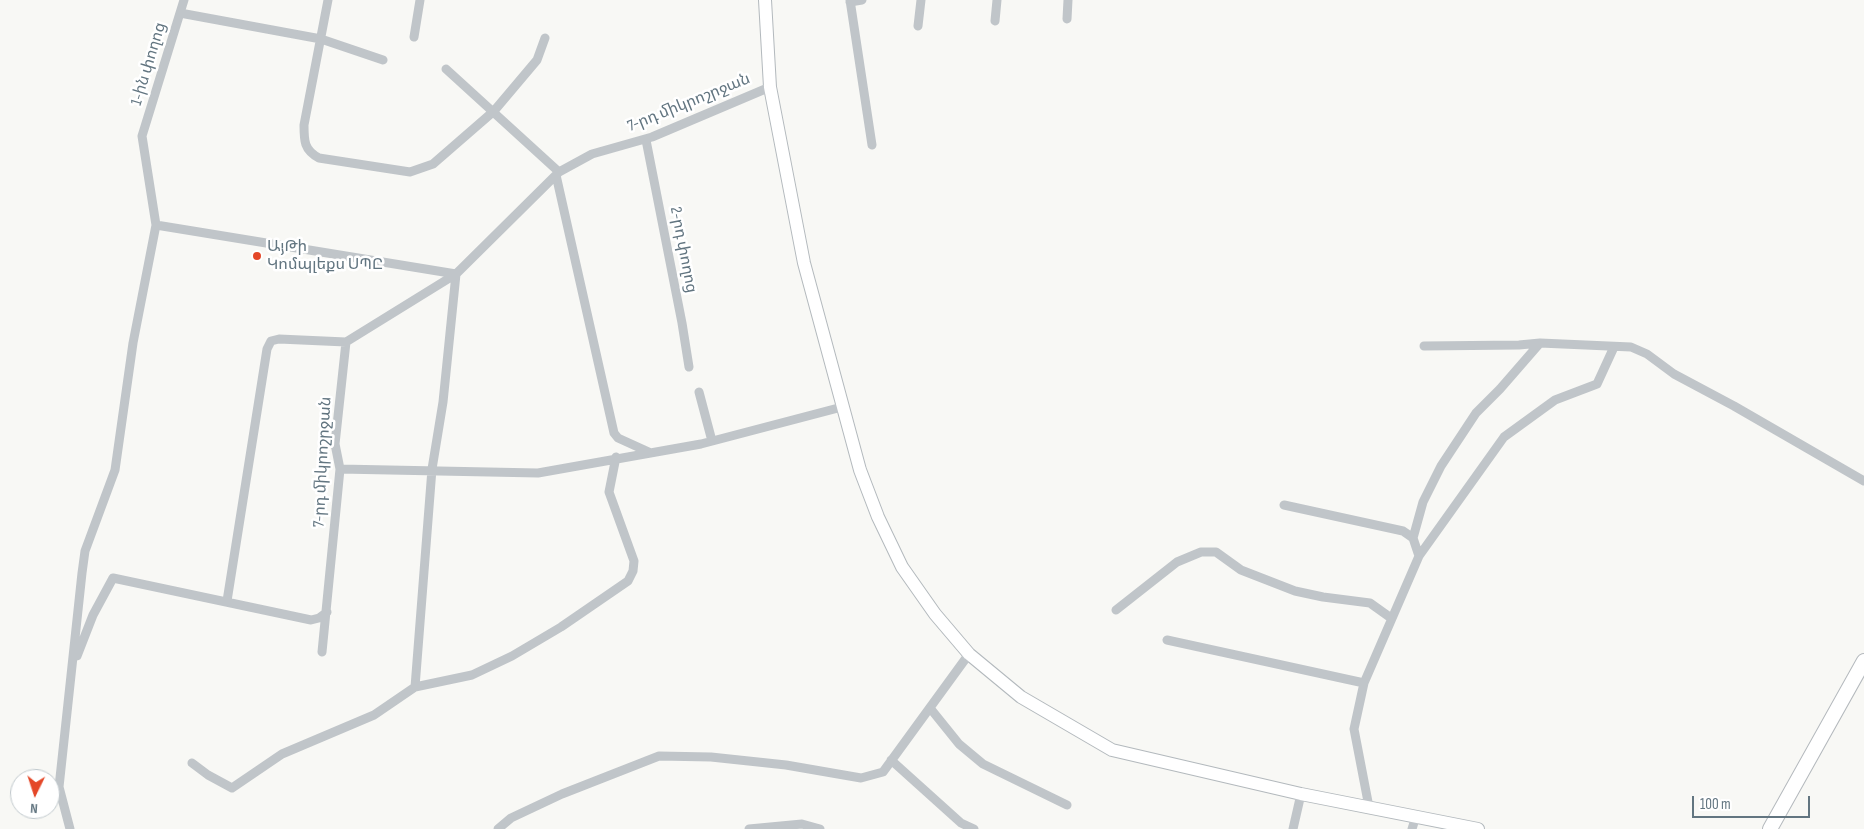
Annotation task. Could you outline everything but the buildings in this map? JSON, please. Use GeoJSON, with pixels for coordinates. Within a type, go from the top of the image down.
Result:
{"type":"FeatureCollection","features":[{"type":"Feature","properties":{"kind":"main road"},"geometry":{"type":"LineString","coordinates":[[765,0],[770,87],[804,263],[860,470],[878,517],[902,567],[935,614],[969,654],[1021,697],[1112,750],[1301,794],[1478,829]]}},
{"type":"Feature","properties":{"kind":"main road"},"geometry":{"type":"LineString","coordinates":[[1770,829],[1864,660]]}},
{"type":"Feature","properties":{"kind":"street","name":"1-ին փողոց"},"geometry":{"type":"LineString","coordinates":[[156,225],[142,136],[184,0]]}},
{"type":"Feature","properties":{"kind":"street"},"geometry":{"type":"LineString","coordinates":[[328,0],[304,125],[304,144],[309,152],[318,158],[410,172],[433,164],[494,111],[537,60],[545,38]]}},
{"type":"Feature","properties":{"kind":"street"},"geometry":{"type":"LineString","coordinates":[[414,37],[420,0]]}},
{"type":"Feature","properties":{"kind":"street"},"geometry":{"type":"LineString","coordinates":[[862,0],[850,1],[872,145]]}},
{"type":"Feature","properties":{"kind":"street"},"geometry":{"type":"LineString","coordinates":[[918,26],[921,0]]}},
{"type":"Feature","properties":{"kind":"street"},"geometry":{"type":"LineString","coordinates":[[995,21],[997,0]]}},
{"type":"Feature","properties":{"kind":"street"},"geometry":{"type":"LineString","coordinates":[[1066,19],[1068,0]]}},
{"type":"Feature","properties":{"kind":"street"},"geometry":{"type":"LineString","coordinates":[[180,13],[321,39],[383,60]]}},
{"type":"Feature","properties":{"kind":"street"},"geometry":{"type":"LineString","coordinates":[[446,69],[494,111],[557,174],[614,433],[618,438],[651,453]]}},
{"type":"Feature","properties":{"kind":"street","name":"7-րդ միկրոշրջան"},"geometry":{"type":"LineString","coordinates":[[322,652],[340,469],[335,444],[346,342],[456,274],[557,174],[592,154],[646,140],[770,87]]}},
{"type":"Feature","properties":{"kind":"street","name":"2-րդ փողոց"},"geometry":{"type":"LineString","coordinates":[[646,140],[689,367]]}},
{"type":"Feature","properties":{"kind":"street"},"geometry":{"type":"LineString","coordinates":[[70,829],[59,787],[85,551],[115,470],[133,343],[156,225],[456,274],[443,402],[432,469],[415,687]]}},
{"type":"Feature","properties":{"kind":"street"},"geometry":{"type":"LineString","coordinates":[[227,601],[267,349],[272,341],[278,339],[346,342]]}},
{"type":"Feature","properties":{"kind":"street"},"geometry":{"type":"LineString","coordinates":[[1418,556],[1413,538],[1423,502],[1441,466],[1476,413],[1500,389],[1540,343]]}},
{"type":"Feature","properties":{"kind":"street"},"geometry":{"type":"LineString","coordinates":[[1424,346],[1540,343],[1631,347],[1647,354],[1674,374],[1734,406],[1864,482]]}},
{"type":"Feature","properties":{"kind":"street"},"geometry":{"type":"LineString","coordinates":[[1369,807],[1354,728],[1364,683],[1418,556],[1504,437],[1555,400],[1597,384],[1614,347]]}},
{"type":"Feature","properties":{"kind":"street"},"geometry":{"type":"LineString","coordinates":[[700,392],[712,441]]}},
{"type":"Feature","properties":{"kind":"street"},"geometry":{"type":"LineString","coordinates":[[340,469],[538,472],[712,441],[842,407]]}},
{"type":"Feature","properties":{"kind":"street"},"geometry":{"type":"LineString","coordinates":[[192,763],[208,775],[232,788],[282,754],[374,715],[415,687],[472,675],[512,656],[561,627],[628,580],[633,571],[634,561],[609,492],[616,457]]}},
{"type":"Feature","properties":{"kind":"street"},"geometry":{"type":"LineString","coordinates":[[1284,505],[1403,530],[1413,538]]}},
{"type":"Feature","properties":{"kind":"street"},"geometry":{"type":"LineString","coordinates":[[1116,610],[1177,562],[1201,552],[1216,552],[1241,570],[1295,591],[1323,597],[1370,603],[1391,618]]}},
{"type":"Feature","properties":{"kind":"street"},"geometry":{"type":"LineString","coordinates":[[73,667],[93,615],[113,578],[311,620],[319,618],[327,612]]}},
{"type":"Feature","properties":{"kind":"street"},"geometry":{"type":"LineString","coordinates":[[1167,640],[1364,683]]}},
{"type":"Feature","properties":{"kind":"street"},"geometry":{"type":"LineString","coordinates":[[498,829],[511,818],[562,794],[659,756],[710,757],[786,765],[862,778],[883,772],[969,654]]}},
{"type":"Feature","properties":{"kind":"street"},"geometry":{"type":"LineString","coordinates":[[930,708],[959,744],[983,764],[1067,805]]}},
{"type":"Feature","properties":{"kind":"street"},"geometry":{"type":"LineString","coordinates":[[891,760],[961,823],[974,829]]}},
{"type":"Feature","properties":{"kind":"street"},"geometry":{"type":"LineString","coordinates":[[1293,829],[1301,794]]}},
{"type":"Feature","properties":{"kind":"street"},"geometry":{"type":"LineString","coordinates":[[1412,829],[1416,816]]}},
{"type":"Feature","properties":{"kind":"street"},"geometry":{"type":"LineString","coordinates":[[749,829],[802,824],[820,829]]}},
{"type":"Feature","properties":{"kind":"place","name":"ԱյԹի Կոմպլեքս ՍՊԸ"},"geometry":{"type":"Point","coordinates":[257,256]}}]}
